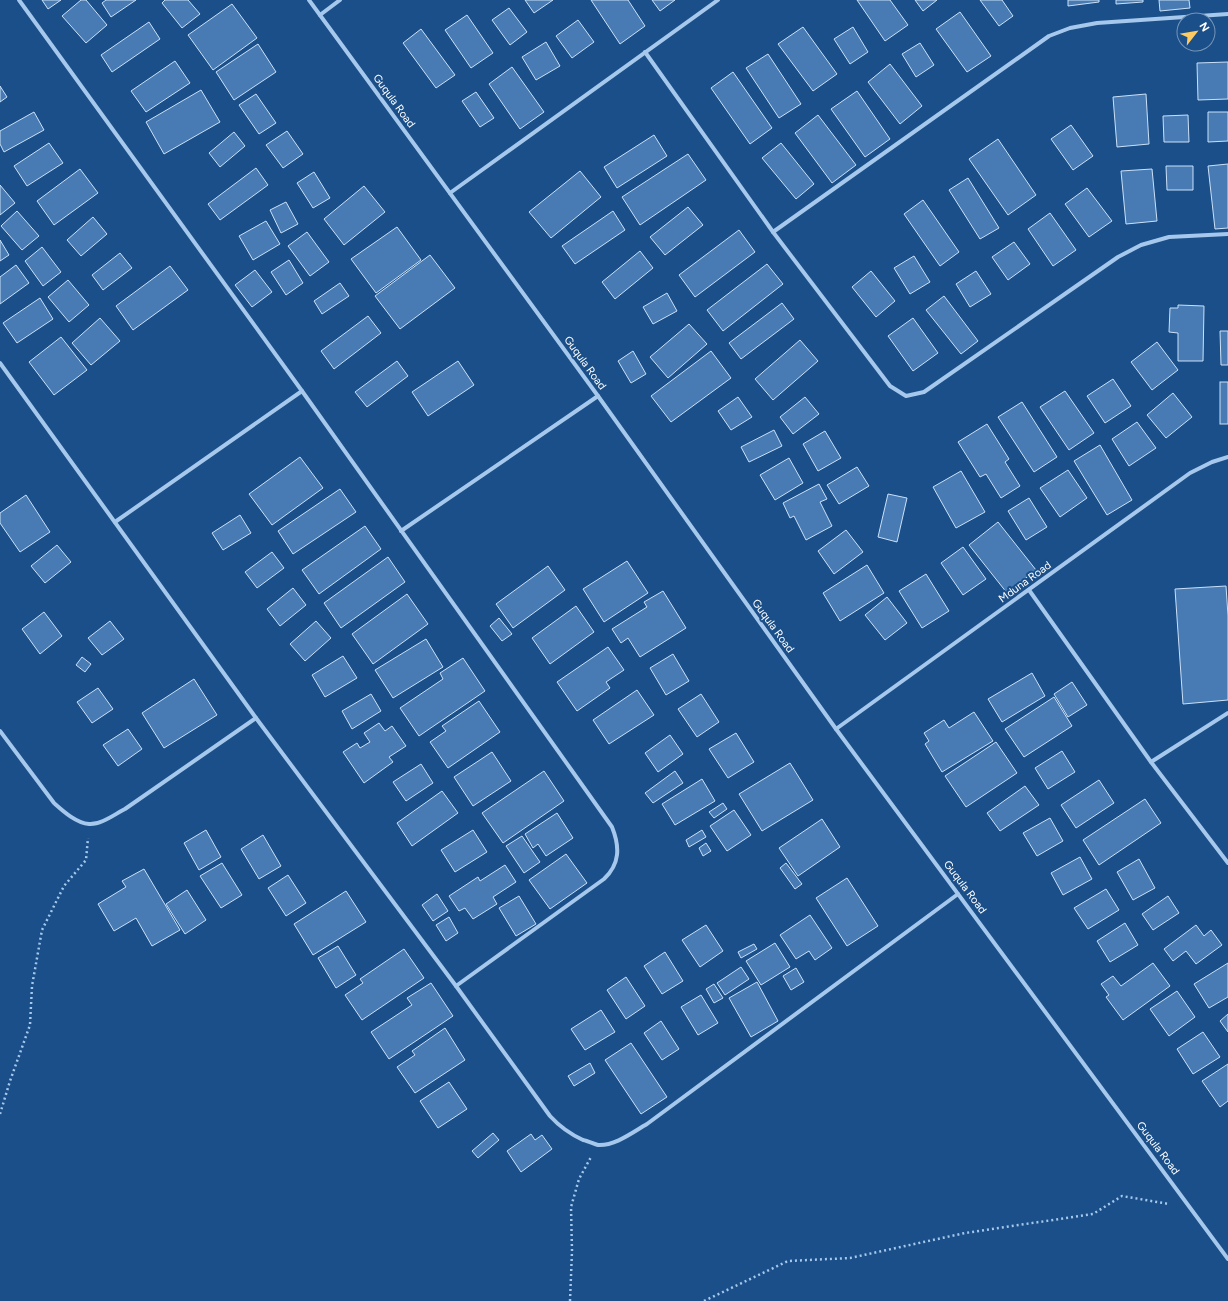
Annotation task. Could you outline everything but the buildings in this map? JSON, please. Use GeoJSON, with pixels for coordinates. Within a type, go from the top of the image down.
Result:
{"type":"FeatureCollection","features":[{"type":"Feature","properties":{"kind":"street"},"geometry":{"type":"LineString","coordinates":[[18,0],[302,391],[612,827],[617,840],[618,850],[611,873],[456,986]]}},
{"type":"Feature","properties":{"kind":"street","name":"Guqula Road"},"geometry":{"type":"LineString","coordinates":[[309,0],[598,396],[836,729],[1228,1259]]}},
{"type":"Feature","properties":{"kind":"street"},"geometry":{"type":"LineString","coordinates":[[320,15],[340,0]]}},
{"type":"Feature","properties":{"kind":"street"},"geometry":{"type":"LineString","coordinates":[[450,193],[718,0]]}},
{"type":"Feature","properties":{"kind":"street"},"geometry":{"type":"LineString","coordinates":[[773,232],[1049,36],[1070,28],[1097,23],[1228,14]]}},
{"type":"Feature","properties":{"kind":"street"},"geometry":{"type":"LineString","coordinates":[[645,52],[773,232],[890,386],[906,396],[924,392],[1118,257],[1141,244],[1169,237],[1228,234]]}},
{"type":"Feature","properties":{"kind":"street"},"geometry":{"type":"LineString","coordinates":[[0,363],[256,718],[456,986],[550,1116],[560,1127],[570,1133],[598,1145],[610,1143],[622,1138],[647,1124],[958,894]]}},
{"type":"Feature","properties":{"kind":"street"},"geometry":{"type":"LineString","coordinates":[[115,522],[302,391]]}},
{"type":"Feature","properties":{"kind":"street"},"geometry":{"type":"LineString","coordinates":[[401,531],[598,396]]}},
{"type":"Feature","properties":{"kind":"street","name":"Mduna Road"},"geometry":{"type":"LineString","coordinates":[[836,729],[1190,473],[1212,462],[1228,457]]}},
{"type":"Feature","properties":{"kind":"street"},"geometry":{"type":"LineString","coordinates":[[1029,590],[1151,762],[1228,863]]}},
{"type":"Feature","properties":{"kind":"street"},"geometry":{"type":"LineString","coordinates":[[1151,762],[1228,713]]}},
{"type":"Feature","properties":{"kind":"street"},"geometry":{"type":"LineString","coordinates":[[0,731],[54,803],[65,813],[81,822],[90,824],[102,821],[125,809],[256,718]]}},
{"type":"Feature","properties":{"kind":"path"},"geometry":{"type":"LineString","coordinates":[[0,1114],[30,1024],[32,986],[42,930],[64,886],[86,860],[90,824]]}},
{"type":"Feature","properties":{"kind":"path"},"geometry":{"type":"LineString","coordinates":[[570,1301],[572,1251],[571,1208],[579,1179],[598,1145]]}},
{"type":"Feature","properties":{"kind":"path"},"geometry":{"type":"LineString","coordinates":[[704,1301],[788,1261],[850,1258],[965,1233],[1093,1214],[1122,1196],[1192,1209]]}}]}
